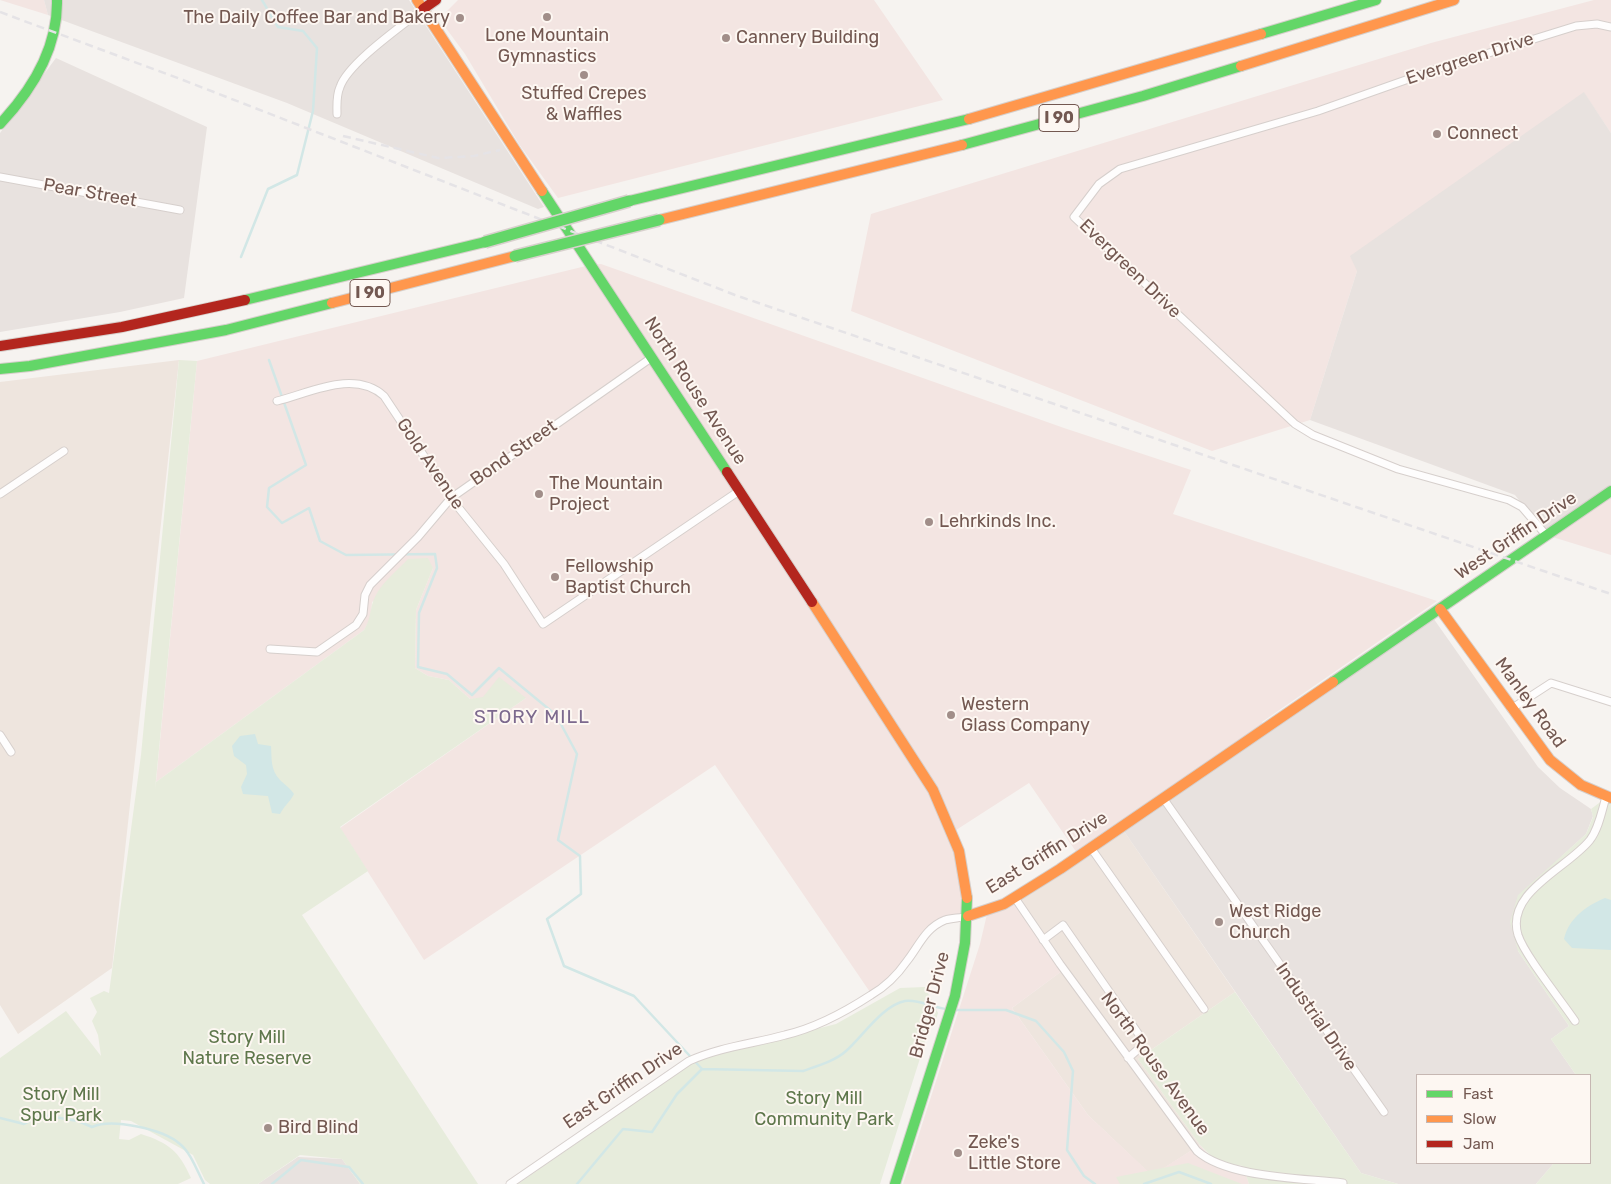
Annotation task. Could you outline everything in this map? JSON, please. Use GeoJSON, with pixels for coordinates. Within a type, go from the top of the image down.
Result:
{"type":"FeatureCollection","features":[{"type":"Feature","properties":{"kind":"main road"},"geometry":{"type":"LineString","coordinates":[[0,124],[24,93],[44,60],[57,21],[57,0]]}},
{"type":"Feature","properties":{"kind":"main road"},"geometry":{"type":"LineString","coordinates":[[420,4],[436,0]]}},
{"type":"Feature","properties":{"kind":"main road","name":"I 90"},"geometry":{"type":"LineString","coordinates":[[0,346],[36,342],[228,304],[485,242],[629,202],[970,119],[1376,0]]}},
{"type":"Feature","properties":{"kind":"main road","name":"I 90"},"geometry":{"type":"LineString","coordinates":[[0,369],[30,366],[226,330],[977,141],[1143,96],[1454,0]]}},
{"type":"Feature","properties":{"kind":"main road"},"geometry":{"type":"LineString","coordinates":[[1427,8],[1463,0]]}},
{"type":"Feature","properties":{"kind":"main road","name":"North Rouse Avenue"},"geometry":{"type":"LineString","coordinates":[[420,4],[920,767],[941,804]]}},
{"type":"Feature","properties":{"kind":"main road","name":"West Griffin Drive"},"geometry":{"type":"LineString","coordinates":[[1440,609],[1611,491]]}},
{"type":"Feature","properties":{"kind":"main road","name":"Manley Road"},"geometry":{"type":"LineString","coordinates":[[1440,609],[1550,760],[1581,785],[1608,797]]}},
{"type":"Feature","properties":{"kind":"main road","name":"East Griffin Drive"},"geometry":{"type":"LineString","coordinates":[[968,916],[991,909],[1015,898],[1440,609]]}},
{"type":"Feature","properties":{"kind":"main road","name":"Bridger Drive"},"geometry":{"type":"LineString","coordinates":[[895,1184],[954,998],[968,916],[963,863],[952,829],[941,804]]}},
{"type":"Feature","properties":{"kind":"street"},"geometry":{"type":"LineString","coordinates":[[337,114],[337,97],[340,85],[351,70],[420,4]]}},
{"type":"Feature","properties":{"kind":"street","name":"Evergreen Drive"},"geometry":{"type":"LineString","coordinates":[[1546,535],[1522,507],[1509,500],[1398,469],[1313,435],[1295,424],[1074,217],[1099,184],[1120,169],[1318,111],[1434,70],[1576,26],[1597,24],[1611,27]]}},
{"type":"Feature","properties":{"kind":"street","name":"Pear Street"},"geometry":{"type":"LineString","coordinates":[[0,177],[180,210]]}},
{"type":"Feature","properties":{"kind":"street","name":"Bond Street"},"geometry":{"type":"LineString","coordinates":[[270,649],[317,652],[356,625],[363,614],[369,587],[452,497],[651,358]]}},
{"type":"Feature","properties":{"kind":"street","name":"Gold Avenue"},"geometry":{"type":"LineString","coordinates":[[277,401],[346,383],[363,384],[377,390],[385,398],[452,497],[504,564],[543,624],[739,490]]}},
{"type":"Feature","properties":{"kind":"street"},"geometry":{"type":"LineString","coordinates":[[0,494],[64,451]]}},
{"type":"Feature","properties":{"kind":"street"},"geometry":{"type":"LineString","coordinates":[[1511,709],[1550,683],[1611,702]]}},
{"type":"Feature","properties":{"kind":"street"},"geometry":{"type":"LineString","coordinates":[[0,735],[11,752]]}},
{"type":"Feature","properties":{"kind":"street"},"geometry":{"type":"LineString","coordinates":[[1576,1021],[1522,945],[1516,924],[1517,914],[1527,894],[1592,838],[1608,797]]}},
{"type":"Feature","properties":{"kind":"street","name":"Industrial Drive"},"geometry":{"type":"LineString","coordinates":[[1163,798],[1384,1112]]}},
{"type":"Feature","properties":{"kind":"street"},"geometry":{"type":"LineString","coordinates":[[1091,848],[1204,1009]]}},
{"type":"Feature","properties":{"kind":"street","name":"North Rouse Avenue"},"geometry":{"type":"LineString","coordinates":[[1015,898],[1043,940],[1188,1141],[1208,1160],[1232,1169],[1343,1183]]}},
{"type":"Feature","properties":{"kind":"street","name":"East Griffin Drive"},"geometry":{"type":"LineString","coordinates":[[510,1184],[698,1056],[786,1035],[825,1021],[872,995],[895,976],[908,960],[920,940],[932,927],[945,920],[968,916]]}},
{"type":"Feature","properties":{"kind":"street"},"geometry":{"type":"LineString","coordinates":[[1043,940],[1063,926],[1142,1039],[1142,1046],[1128,1058]]}},
{"type":"Feature","properties":{"kind":"shaded area"},"geometry":{"type":"Polygon","coordinates":[[[0,0],[44,0],[48,15],[0,0]]]}},
{"type":"Feature","properties":{"kind":"shaded area"},"geometry":{"type":"Polygon","coordinates":[[[44,0],[409,0],[544,207],[538,209],[287,103],[48,15],[44,0]]]}},
{"type":"Feature","properties":{"kind":"shaded area"},"geometry":{"type":"Polygon","coordinates":[[[458,0],[874,0],[943,100],[558,198],[519,144],[465,54],[443,24],[446,12],[458,0]]]}},
{"type":"Feature","properties":{"kind":"shaded area"},"geometry":{"type":"Polygon","coordinates":[[[1594,0],[1611,0],[1611,133],[1584,93],[1357,271],[1310,420],[1212,451],[851,311],[871,214],[1431,43],[1594,0]]]}},
{"type":"Feature","properties":{"kind":"shaded area"},"geometry":{"type":"Polygon","coordinates":[[[56,58],[207,127],[184,298],[120,312],[0,332],[0,133],[56,58]]]}},
{"type":"Feature","properties":{"kind":"shaded area"},"geometry":{"type":"Polygon","coordinates":[[[1584,92],[1611,133],[1611,491],[1546,535],[1515,495],[1310,420],[1357,271],[1350,256],[1584,92]]]}},
{"type":"Feature","properties":{"kind":"shaded area"},"geometry":{"type":"Polygon","coordinates":[[[601,264],[1064,428],[1191,470],[1173,514],[1437,601],[1262,722],[1266,728],[1079,856],[1029,783],[953,832],[968,916],[933,927],[908,960],[872,995],[715,765],[424,960],[340,828],[526,698],[470,699],[449,680],[428,676],[415,668],[416,610],[433,568],[372,602],[371,618],[364,630],[156,782],[197,361],[590,265],[601,264]]]}},
{"type":"Feature","properties":{"kind":"shaded area"},"geometry":{"type":"Polygon","coordinates":[[[179,360],[112,968],[18,1034],[0,1005],[0,382],[179,360]]]}},
{"type":"Feature","properties":{"kind":"shaded area"},"geometry":{"type":"Polygon","coordinates":[[[1611,491],[1611,555],[1546,535],[1611,491]]]}},
{"type":"Feature","properties":{"kind":"shaded area"},"geometry":{"type":"Polygon","coordinates":[[[1431,615],[1538,767],[1560,788],[1591,809],[1593,816],[1586,834],[1563,855],[1518,951],[1569,1026],[1551,1039],[1575,1074],[1416,1074],[1416,1164],[1553,1164],[1536,1184],[1398,1184],[1361,1173],[1121,827],[1431,615]]]}},
{"type":"Feature","properties":{"kind":"shaded area"},"geometry":{"type":"Polygon","coordinates":[[[255,734],[258,744],[271,746],[272,764],[275,772],[294,794],[280,814],[272,813],[268,796],[243,794],[241,787],[247,774],[246,765],[234,756],[232,746],[240,736],[255,734]]]}},
{"type":"Feature","properties":{"kind":"shaded area"},"geometry":{"type":"Polygon","coordinates":[[[1121,827],[1235,992],[1138,1059],[1200,1145],[1152,1176],[1088,1115],[1012,1008],[1066,968],[1015,898],[1121,827]]]}},
{"type":"Feature","properties":{"kind":"shaded area"},"geometry":{"type":"Polygon","coordinates":[[[1015,898],[1066,968],[1012,1008],[1088,1115],[1152,1175],[1200,1145],[1208,1154],[1229,1164],[1243,1166],[1249,1184],[903,1184],[980,944],[988,910],[1015,898]]]}},
{"type":"Feature","properties":{"kind":"shaded area"},"geometry":{"type":"Polygon","coordinates":[[[1605,898],[1611,900],[1611,950],[1572,948],[1564,939],[1570,925],[1585,909],[1605,898]]]}},
{"type":"Feature","properties":{"kind":"shaded area"},"geometry":{"type":"Polygon","coordinates":[[[298,1157],[342,1159],[360,1184],[258,1184],[298,1157]]]}},
{"type":"Feature","properties":{"kind":"green space","name":"Story Mill Nature Reserve"},"geometry":{"type":"Polygon","coordinates":[[[179,360],[197,361],[155,790],[156,782],[364,630],[373,601],[378,592],[385,582],[408,559],[428,558],[433,568],[416,610],[415,668],[428,676],[449,680],[470,699],[483,697],[499,677],[526,698],[340,827],[368,871],[302,915],[478,1184],[360,1184],[342,1159],[300,1155],[258,1184],[210,1184],[205,1180],[193,1155],[131,1121],[121,1120],[119,1139],[129,1140],[141,1134],[159,1141],[172,1149],[182,1161],[191,1178],[178,1184],[0,1184],[0,1058],[66,1011],[101,1056],[98,1035],[92,1021],[97,1012],[90,998],[104,991],[109,993],[141,755],[179,360]]]}},
{"type":"Feature","properties":{"kind":"green space"},"geometry":{"type":"Polygon","coordinates":[[[1611,794],[1611,1184],[1536,1184],[1553,1164],[1591,1164],[1591,1074],[1575,1074],[1551,1039],[1569,1026],[1518,951],[1510,922],[1518,895],[1586,834],[1593,817],[1591,809],[1611,794]]]}},
{"type":"Feature","properties":{"kind":"green space","name":"Story Mill Community Park"},"geometry":{"type":"Polygon","coordinates":[[[925,987],[938,1013],[934,1026],[930,1027],[880,1184],[518,1184],[687,1066],[706,1057],[836,1024],[900,988],[925,987]]]}},
{"type":"Feature","properties":{"kind":"green space"},"geometry":{"type":"Polygon","coordinates":[[[1235,992],[1361,1173],[1398,1184],[1249,1184],[1243,1166],[1219,1160],[1200,1145],[1138,1059],[1235,992]]]}},
{"type":"Feature","properties":{"kind":"green space"},"geometry":{"type":"Polygon","coordinates":[[[1188,1163],[1242,1184],[1120,1184],[1116,1177],[1188,1163]]]}},
{"type":"Feature","properties":{"kind":"waterway"},"geometry":{"type":"LineString","coordinates":[[241,257],[268,189],[297,175],[313,111],[317,48],[303,31],[278,27],[262,0]]}},
{"type":"Feature","properties":{"kind":"waterway"},"geometry":{"type":"LineString","coordinates":[[269,360],[306,465],[269,488],[267,507],[282,523],[309,508],[320,541],[346,555],[435,554],[437,568],[419,613],[418,667],[447,674],[472,695],[499,668],[556,715],[577,754],[558,840],[580,856],[581,894],[547,919],[564,966],[634,996],[702,1069]]}},
{"type":"Feature","properties":{"kind":"waterway"},"geometry":{"type":"LineString","coordinates":[[577,1184],[623,1129],[652,1132],[677,1094],[702,1069],[803,1071],[842,1055],[873,1022],[897,1004],[905,1001],[916,1001],[947,1009]]}},
{"type":"Feature","properties":{"kind":"waterway"},"geometry":{"type":"LineString","coordinates":[[955,1010],[1006,1010],[1036,1021],[1064,1052],[1073,1071],[1067,1150],[1084,1176],[1095,1184]]}},
{"type":"Feature","properties":{"kind":"waterway"},"geometry":{"type":"LineString","coordinates":[[0,1118],[24,1124],[42,1115],[78,1121],[92,1127],[124,1124],[150,1130],[180,1144],[191,1157],[204,1184]]}},
{"type":"Feature","properties":{"kind":"waterway"},"geometry":{"type":"LineString","coordinates":[[272,1184],[301,1160],[349,1167],[363,1184]]}},
{"type":"Feature","properties":{"kind":"waterway"},"geometry":{"type":"LineString","coordinates":[[1144,1184],[1179,1172],[1211,1184]]}},
{"type":"Feature","properties":{"kind":"railway"},"geometry":{"type":"LineString","coordinates":[[0,12],[183,80],[735,295],[1611,594]]}},
{"type":"Feature","properties":{"kind":"railway"},"geometry":{"type":"LineString","coordinates":[[343,136],[438,158],[474,156],[500,150]]}},
{"type":"Feature","properties":{"kind":"traffic: fast"},"geometry":{"type":"LineString","coordinates":[[0,124],[23,97],[41,67],[53,35],[57,0]]}},
{"type":"Feature","properties":{"kind":"traffic: fast"},"geometry":{"type":"LineString","coordinates":[[1261,34],[1376,0]]}},
{"type":"Feature","properties":{"kind":"traffic: fast"},"geometry":{"type":"LineString","coordinates":[[962,145],[1143,96],[1241,66]]}},
{"type":"Feature","properties":{"kind":"traffic: fast"},"geometry":{"type":"LineString","coordinates":[[629,201],[969,119]]}},
{"type":"Feature","properties":{"kind":"traffic: fast"},"geometry":{"type":"LineString","coordinates":[[542,191],[727,472]]}},
{"type":"Feature","properties":{"kind":"traffic: fast"},"geometry":{"type":"LineString","coordinates":[[485,242],[629,201]]}},
{"type":"Feature","properties":{"kind":"traffic: fast"},"geometry":{"type":"LineString","coordinates":[[515,256],[659,220]]}},
{"type":"Feature","properties":{"kind":"traffic: fast"},"geometry":{"type":"LineString","coordinates":[[245,300],[485,242]]}},
{"type":"Feature","properties":{"kind":"traffic: fast"},"geometry":{"type":"LineString","coordinates":[[0,369],[30,366],[226,330],[332,303]]}},
{"type":"Feature","properties":{"kind":"traffic: fast"},"geometry":{"type":"LineString","coordinates":[[1333,682],[1611,491]]}},
{"type":"Feature","properties":{"kind":"traffic: fast"},"geometry":{"type":"LineString","coordinates":[[895,1184],[955,996],[965,943],[967,898]]}},
{"type":"Feature","properties":{"kind":"traffic: slow"},"geometry":{"type":"LineString","coordinates":[[417,0],[542,191]]}},
{"type":"Feature","properties":{"kind":"traffic: slow"},"geometry":{"type":"LineString","coordinates":[[1241,66],[1454,0]]}},
{"type":"Feature","properties":{"kind":"traffic: slow"},"geometry":{"type":"LineString","coordinates":[[969,119],[1261,34]]}},
{"type":"Feature","properties":{"kind":"traffic: slow"},"geometry":{"type":"LineString","coordinates":[[659,220],[962,145]]}},
{"type":"Feature","properties":{"kind":"traffic: slow"},"geometry":{"type":"LineString","coordinates":[[332,303],[515,256]]}},
{"type":"Feature","properties":{"kind":"traffic: slow"},"geometry":{"type":"LineString","coordinates":[[812,602],[933,790],[959,851],[967,898]]}},
{"type":"Feature","properties":{"kind":"traffic: slow"},"geometry":{"type":"LineString","coordinates":[[1440,609],[1550,760],[1581,785],[1611,798]]}},
{"type":"Feature","properties":{"kind":"traffic: slow"},"geometry":{"type":"LineString","coordinates":[[968,916],[1004,904],[1060,869],[1333,682]]}},
{"type":"Feature","properties":{"kind":"traffic: jam"},"geometry":{"type":"LineString","coordinates":[[423,9],[436,0]]}},
{"type":"Feature","properties":{"kind":"traffic: jam"},"geometry":{"type":"LineString","coordinates":[[0,346],[122,327],[245,300]]}},
{"type":"Feature","properties":{"kind":"traffic: jam"},"geometry":{"type":"LineString","coordinates":[[727,472],[812,602]]}},
{"type":"Feature","properties":{"kind":"place","name":"Lone Mountain Gymnastics"},"geometry":{"type":"Point","coordinates":[547,17]}},
{"type":"Feature","properties":{"kind":"place","name":"The Daily Coffee Bar and Bakery"},"geometry":{"type":"Point","coordinates":[460,18]}},
{"type":"Feature","properties":{"kind":"place","name":"Cannery Building"},"geometry":{"type":"Point","coordinates":[726,38]}},
{"type":"Feature","properties":{"kind":"place","name":"Stuffed Crepes & Waffles"},"geometry":{"type":"Point","coordinates":[584,75]}},
{"type":"Feature","properties":{"kind":"place","name":"Connect"},"geometry":{"type":"Point","coordinates":[1437,134]}},
{"type":"Feature","properties":{"kind":"place","name":"The Mountain Project"},"geometry":{"type":"Point","coordinates":[539,494]}},
{"type":"Feature","properties":{"kind":"place","name":"Lehrkinds Inc."},"geometry":{"type":"Point","coordinates":[929,522]}},
{"type":"Feature","properties":{"kind":"place","name":"Fellowship Baptist Church"},"geometry":{"type":"Point","coordinates":[555,577]}},
{"type":"Feature","properties":{"kind":"place","name":"Western Glass Company"},"geometry":{"type":"Point","coordinates":[951,715]}},
{"type":"Feature","properties":{"kind":"place","name":"West Ridge Church"},"geometry":{"type":"Point","coordinates":[1219,922]}},
{"type":"Feature","properties":{"kind":"place","name":"Bird Blind"},"geometry":{"type":"Point","coordinates":[268,1128]}},
{"type":"Feature","properties":{"kind":"place","name":"Zeke's Little Store"},"geometry":{"type":"Point","coordinates":[958,1153]}},
{"type":"Feature","properties":{"kind":"district","name":"STORY MILL"},"geometry":{"type":"Point","coordinates":[532,718]}},
{"type":"Feature","properties":{"kind":"park label","name":"Story Mill Spur Park"},"geometry":{"type":"Point","coordinates":[61,1105]}}]}
